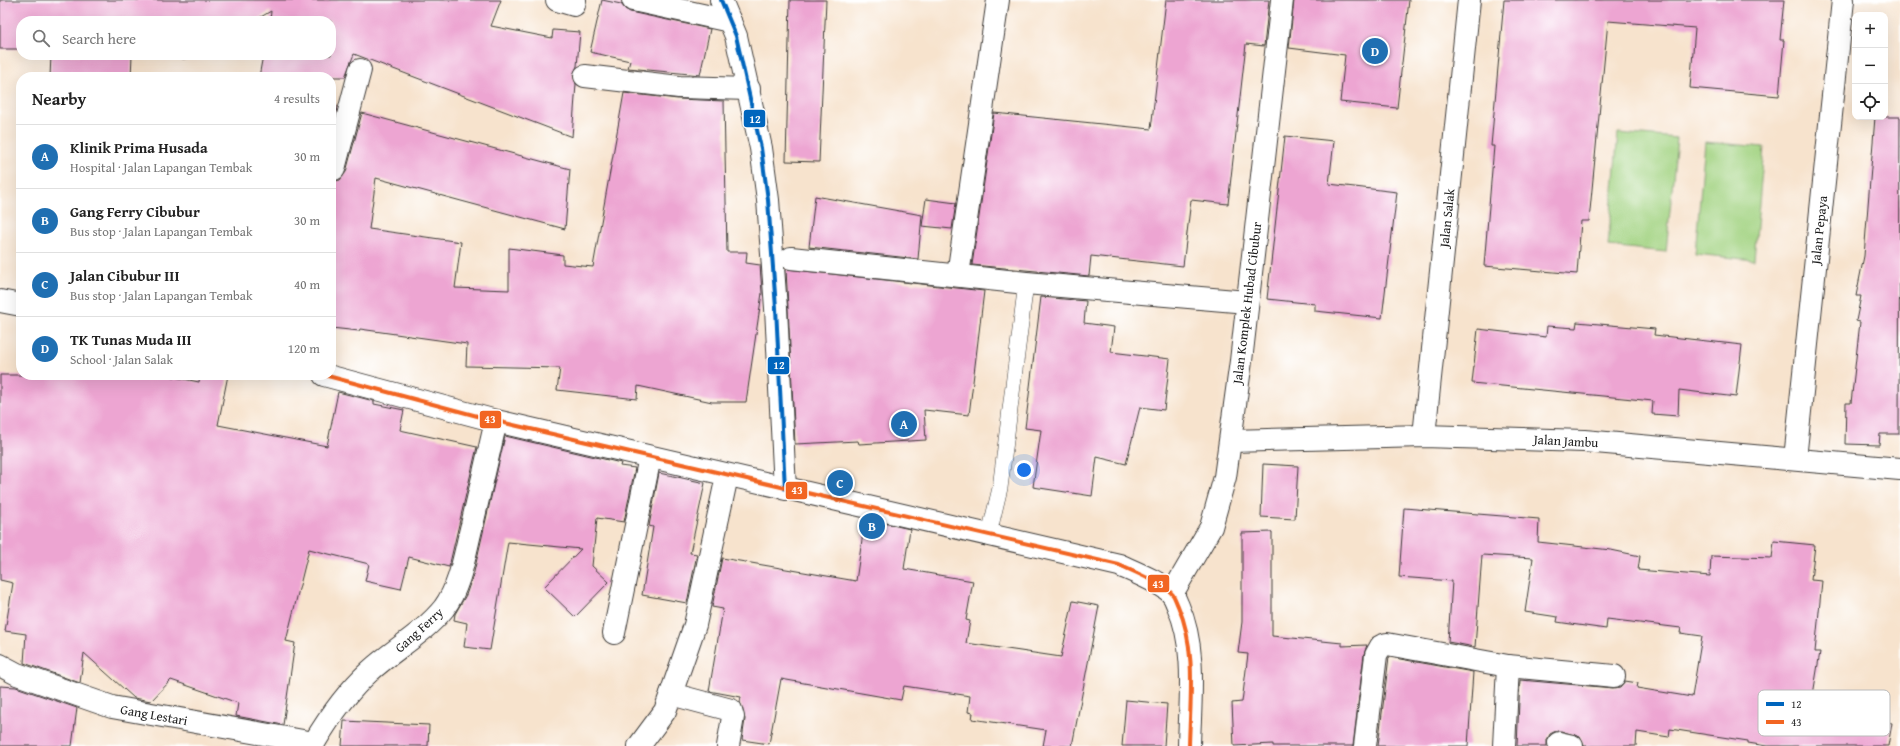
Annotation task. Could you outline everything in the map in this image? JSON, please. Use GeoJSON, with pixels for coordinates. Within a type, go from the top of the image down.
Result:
{"type":"FeatureCollection","features":[{"type":"Feature","properties":{"kind":"street"},"geometry":{"type":"LineString","coordinates":[[557,0],[574,5],[575,0]]}},
{"type":"Feature","properties":{"kind":"street"},"geometry":{"type":"LineString","coordinates":[[633,0],[730,21]]}},
{"type":"Feature","properties":{"kind":"street"},"geometry":{"type":"LineString","coordinates":[[721,0],[736,36],[749,90],[761,148],[768,200],[776,308],[785,489]]}},
{"type":"Feature","properties":{"kind":"street"},"geometry":{"type":"LineString","coordinates":[[958,275],[998,0]]}},
{"type":"Feature","properties":{"kind":"street","name":"Jalan Komplek Hubad Cibubur"},"geometry":{"type":"LineString","coordinates":[[1172,594],[1211,527],[1225,477],[1231,441],[1282,0]]}},
{"type":"Feature","properties":{"kind":"street","name":"Jalan Salak"},"geometry":{"type":"LineString","coordinates":[[1424,436],[1469,0]]}},
{"type":"Feature","properties":{"kind":"street","name":"Jalan Pepaya"},"geometry":{"type":"LineString","coordinates":[[1795,459],[1843,0]]}},
{"type":"Feature","properties":{"kind":"street"},"geometry":{"type":"LineString","coordinates":[[336,161],[360,70]]}},
{"type":"Feature","properties":{"kind":"street"},"geometry":{"type":"LineString","coordinates":[[585,76],[679,87],[749,90]]}},
{"type":"Feature","properties":{"kind":"street"},"geometry":{"type":"LineString","coordinates":[[791,258],[1026,282],[1247,302]]}},
{"type":"Feature","properties":{"kind":"street"},"geometry":{"type":"LineString","coordinates":[[0,301],[16,304]]}},
{"type":"Feature","properties":{"kind":"street"},"geometry":{"type":"LineString","coordinates":[[336,378],[496,421],[727,476],[989,534],[1119,565],[1147,577],[1172,594],[1183,618],[1189,649],[1191,689],[1189,746]]}},
{"type":"Feature","properties":{"kind":"street","name":"Gang Ferry"},"geometry":{"type":"LineString","coordinates":[[314,744],[335,708],[370,671],[432,622],[445,607],[454,591],[462,567],[496,421]]}},
{"type":"Feature","properties":{"kind":"street","name":"Jalan Jambu"},"geometry":{"type":"LineString","coordinates":[[1231,441],[1424,436],[1584,441],[1900,469]]}},
{"type":"Feature","properties":{"kind":"street"},"geometry":{"type":"LineString","coordinates":[[614,632],[650,457]]}},
{"type":"Feature","properties":{"kind":"street"},"geometry":{"type":"LineString","coordinates":[[639,746],[665,711],[695,626],[727,476]]}},
{"type":"Feature","properties":{"kind":"street"},"geometry":{"type":"LineString","coordinates":[[1365,746],[1376,655],[1381,646],[1387,644],[1508,666],[1614,676]]}},
{"type":"Feature","properties":{"kind":"street","name":"Gang Lestari"},"geometry":{"type":"LineString","coordinates":[[0,665],[17,674],[112,707],[314,744]]}},
{"type":"Feature","properties":{"kind":"street"},"geometry":{"type":"LineString","coordinates":[[1504,746],[1508,666]]}},
{"type":"Feature","properties":{"kind":"street"},"geometry":{"type":"LineString","coordinates":[[671,694],[731,710],[733,717],[728,746]]}},
{"type":"Feature","properties":{"kind":"lane"},"geometry":{"type":"LineString","coordinates":[[989,534],[1000,488],[1026,282]]}},
{"type":"Feature","properties":{"kind":"green space"},"geometry":{"type":"Polygon","coordinates":[[[1618,133],[1677,138],[1666,252],[1608,246],[1618,133]]]}},
{"type":"Feature","properties":{"kind":"green space"},"geometry":{"type":"Polygon","coordinates":[[[1705,142],[1764,147],[1754,260],[1695,254],[1705,142]]]}},
{"type":"Feature","properties":{"kind":"building"},"geometry":{"type":"Polygon","coordinates":[[[0,0],[501,0],[491,26],[552,38],[553,30],[580,32],[577,66],[573,75],[576,84],[572,137],[354,54],[345,77],[336,77],[336,72],[260,72],[262,60],[336,60],[336,16],[270,16],[271,11],[262,16],[16,16],[16,49],[0,49],[0,0]]]}},
{"type":"Feature","properties":{"kind":"building"},"geometry":{"type":"Polygon","coordinates":[[[602,0],[621,4],[630,12],[710,29],[700,75],[628,68],[630,61],[590,52],[602,0]]]}},
{"type":"Feature","properties":{"kind":"building"},"geometry":{"type":"Polygon","coordinates":[[[790,0],[826,0],[819,162],[786,161],[790,0]]]}},
{"type":"Feature","properties":{"kind":"building"},"geometry":{"type":"Polygon","coordinates":[[[1166,0],[1269,0],[1264,46],[1246,44],[1228,204],[1191,200],[1183,266],[1091,256],[1089,276],[972,265],[994,113],[1151,129],[1166,0]]]}},
{"type":"Feature","properties":{"kind":"building"},"geometry":{"type":"Polygon","coordinates":[[[1294,0],[1409,0],[1397,108],[1340,102],[1345,55],[1289,48],[1294,0]]]}},
{"type":"Feature","properties":{"kind":"building"},"geometry":{"type":"Polygon","coordinates":[[[1504,0],[1784,0],[1780,40],[1784,40],[1779,96],[1690,88],[1695,28],[1608,21],[1589,221],[1581,221],[1577,274],[1484,266],[1494,146],[1491,146],[1504,0]]]}},
{"type":"Feature","properties":{"kind":"building"},"geometry":{"type":"Polygon","coordinates":[[[51,60],[132,60],[131,72],[50,72],[51,60]]]}},
{"type":"Feature","properties":{"kind":"building"},"geometry":{"type":"Polygon","coordinates":[[[624,93],[678,99],[724,101],[727,252],[747,252],[746,263],[760,265],[762,293],[746,402],[712,402],[638,386],[637,399],[557,390],[560,368],[466,366],[467,344],[360,329],[359,331],[336,329],[336,181],[340,180],[346,172],[362,113],[570,169],[565,229],[376,178],[369,229],[461,242],[455,288],[509,290],[509,248],[563,255],[563,264],[593,267],[624,93]]]}},
{"type":"Feature","properties":{"kind":"building"},"geometry":{"type":"Polygon","coordinates":[[[1888,117],[1900,117],[1899,434],[1880,434],[1879,445],[1845,444],[1846,403],[1851,403],[1860,322],[1856,321],[1861,296],[1856,296],[1864,256],[1875,120],[1888,120],[1888,117]]]}},
{"type":"Feature","properties":{"kind":"building"},"geometry":{"type":"Polygon","coordinates":[[[1285,136],[1334,141],[1329,184],[1397,192],[1382,318],[1315,311],[1315,304],[1267,299],[1285,136]]]}},
{"type":"Feature","properties":{"kind":"building"},"geometry":{"type":"Polygon","coordinates":[[[815,196],[922,215],[918,259],[809,247],[815,196]]]}},
{"type":"Feature","properties":{"kind":"building"},"geometry":{"type":"Polygon","coordinates":[[[926,199],[956,203],[952,229],[922,226],[926,199]]]}},
{"type":"Feature","properties":{"kind":"building"},"geometry":{"type":"Polygon","coordinates":[[[786,269],[984,291],[969,415],[924,410],[926,440],[859,444],[858,441],[795,444],[786,269]]]}},
{"type":"Feature","properties":{"kind":"building"},"geometry":{"type":"Polygon","coordinates":[[[1041,297],[1086,301],[1084,323],[1114,327],[1111,352],[1170,359],[1164,410],[1140,407],[1126,464],[1097,457],[1092,496],[1033,487],[1041,430],[1025,428],[1041,297]]]}},
{"type":"Feature","properties":{"kind":"building"},"geometry":{"type":"Polygon","coordinates":[[[1577,322],[1655,329],[1654,335],[1742,345],[1736,397],[1679,390],[1678,416],[1652,414],[1653,401],[1472,383],[1478,329],[1546,337],[1547,326],[1576,328],[1577,322]]]}},
{"type":"Feature","properties":{"kind":"building"},"geometry":{"type":"Polygon","coordinates":[[[0,375],[16,375],[16,380],[189,380],[199,382],[199,380],[227,380],[218,425],[327,446],[338,392],[374,401],[374,404],[404,410],[400,430],[477,447],[449,567],[409,557],[401,589],[365,581],[369,564],[309,549],[286,641],[295,643],[283,725],[236,716],[238,703],[171,680],[151,701],[134,698],[84,653],[80,683],[24,663],[26,634],[5,631],[13,583],[0,580],[0,375]]]}},
{"type":"Feature","properties":{"kind":"building"},"geometry":{"type":"Polygon","coordinates":[[[505,436],[621,463],[620,466],[635,468],[624,522],[597,518],[592,566],[609,582],[575,617],[544,587],[581,549],[508,542],[490,650],[464,647],[467,623],[454,620],[455,614],[466,595],[474,572],[505,436]]]}},
{"type":"Feature","properties":{"kind":"building"},"geometry":{"type":"Polygon","coordinates":[[[1263,464],[1298,466],[1295,519],[1261,517],[1263,464]]]}},
{"type":"Feature","properties":{"kind":"building"},"geometry":{"type":"Polygon","coordinates":[[[659,473],[705,483],[690,553],[697,554],[687,603],[642,595],[653,527],[649,526],[659,473]]]}},
{"type":"Feature","properties":{"kind":"building"},"geometry":{"type":"Polygon","coordinates":[[[1404,508],[1539,519],[1538,542],[1611,550],[1640,556],[1638,570],[1710,576],[1711,556],[1772,558],[1774,541],[1815,545],[1811,580],[1822,581],[1815,652],[1820,652],[1814,690],[1758,690],[1758,736],[1890,736],[1888,746],[1767,746],[1748,743],[1748,741],[1670,729],[1669,737],[1637,732],[1636,746],[1584,746],[1580,737],[1561,731],[1556,731],[1550,734],[1547,740],[1547,746],[1517,746],[1520,680],[1613,688],[1620,687],[1625,681],[1638,683],[1637,688],[1692,697],[1702,636],[1680,633],[1681,628],[1607,619],[1606,629],[1557,622],[1558,617],[1525,612],[1533,558],[1482,555],[1475,647],[1448,642],[1452,581],[1399,577],[1404,508]]]}},
{"type":"Feature","properties":{"kind":"building"},"geometry":{"type":"Polygon","coordinates":[[[865,519],[910,529],[904,569],[973,581],[966,620],[970,621],[966,643],[1061,657],[1073,601],[1099,606],[1072,746],[1043,746],[1046,730],[972,719],[973,713],[968,712],[970,696],[904,686],[901,700],[781,679],[769,744],[742,740],[745,719],[740,702],[741,697],[709,691],[723,609],[712,607],[722,558],[856,581],[865,519]]]}},
{"type":"Feature","properties":{"kind":"building"},"geometry":{"type":"Polygon","coordinates":[[[1272,532],[1272,636],[1342,643],[1342,646],[1367,645],[1364,654],[1353,746],[1273,746],[1273,744],[1234,746],[1232,703],[1242,702],[1248,654],[1238,653],[1242,622],[1242,533],[1272,532]]]}},
{"type":"Feature","properties":{"kind":"building"},"geometry":{"type":"Polygon","coordinates":[[[1389,657],[1473,672],[1468,746],[1378,746],[1389,657]]]}},
{"type":"Feature","properties":{"kind":"building"},"geometry":{"type":"Polygon","coordinates":[[[0,686],[16,687],[77,708],[72,746],[0,746],[0,686]]]}},
{"type":"Feature","properties":{"kind":"building"},"geometry":{"type":"Polygon","coordinates":[[[1126,700],[1167,704],[1164,746],[1122,746],[1126,700]]]}},
{"type":"Feature","properties":{"kind":"building"},"geometry":{"type":"Polygon","coordinates":[[[344,721],[429,725],[428,746],[342,746],[344,721]]]}},
{"type":"Feature","properties":{"kind":"building"},"geometry":{"type":"Polygon","coordinates":[[[1890,723],[1892,723],[1890,734],[1890,723]]]}},
{"type":"Feature","properties":{"kind":"transit line","name":"12"},"geometry":{"type":"LineString","coordinates":[[721,0],[736,36],[761,148],[768,200],[776,308],[785,489]]}},
{"type":"Feature","properties":{"kind":"transit line","name":"43"},"geometry":{"type":"LineString","coordinates":[[336,378],[496,421],[1119,565],[1148,578],[1169,591],[1173,595],[1178,606],[1184,622],[1190,657],[1191,693],[1189,746]]}},
{"type":"Feature","properties":{"kind":"place","name":"TK Tunas Muda III"},"geometry":{"type":"Point","coordinates":[1375,51]}},
{"type":"Feature","properties":{"kind":"place","name":"Klinik Prima Husada"},"geometry":{"type":"Point","coordinates":[904,424]}},
{"type":"Feature","properties":{"kind":"place","name":"Jalan Cibubur III"},"geometry":{"type":"Point","coordinates":[840,483]}},
{"type":"Feature","properties":{"kind":"place","name":"Gang Ferry Cibubur"},"geometry":{"type":"Point","coordinates":[872,526]}}]}
